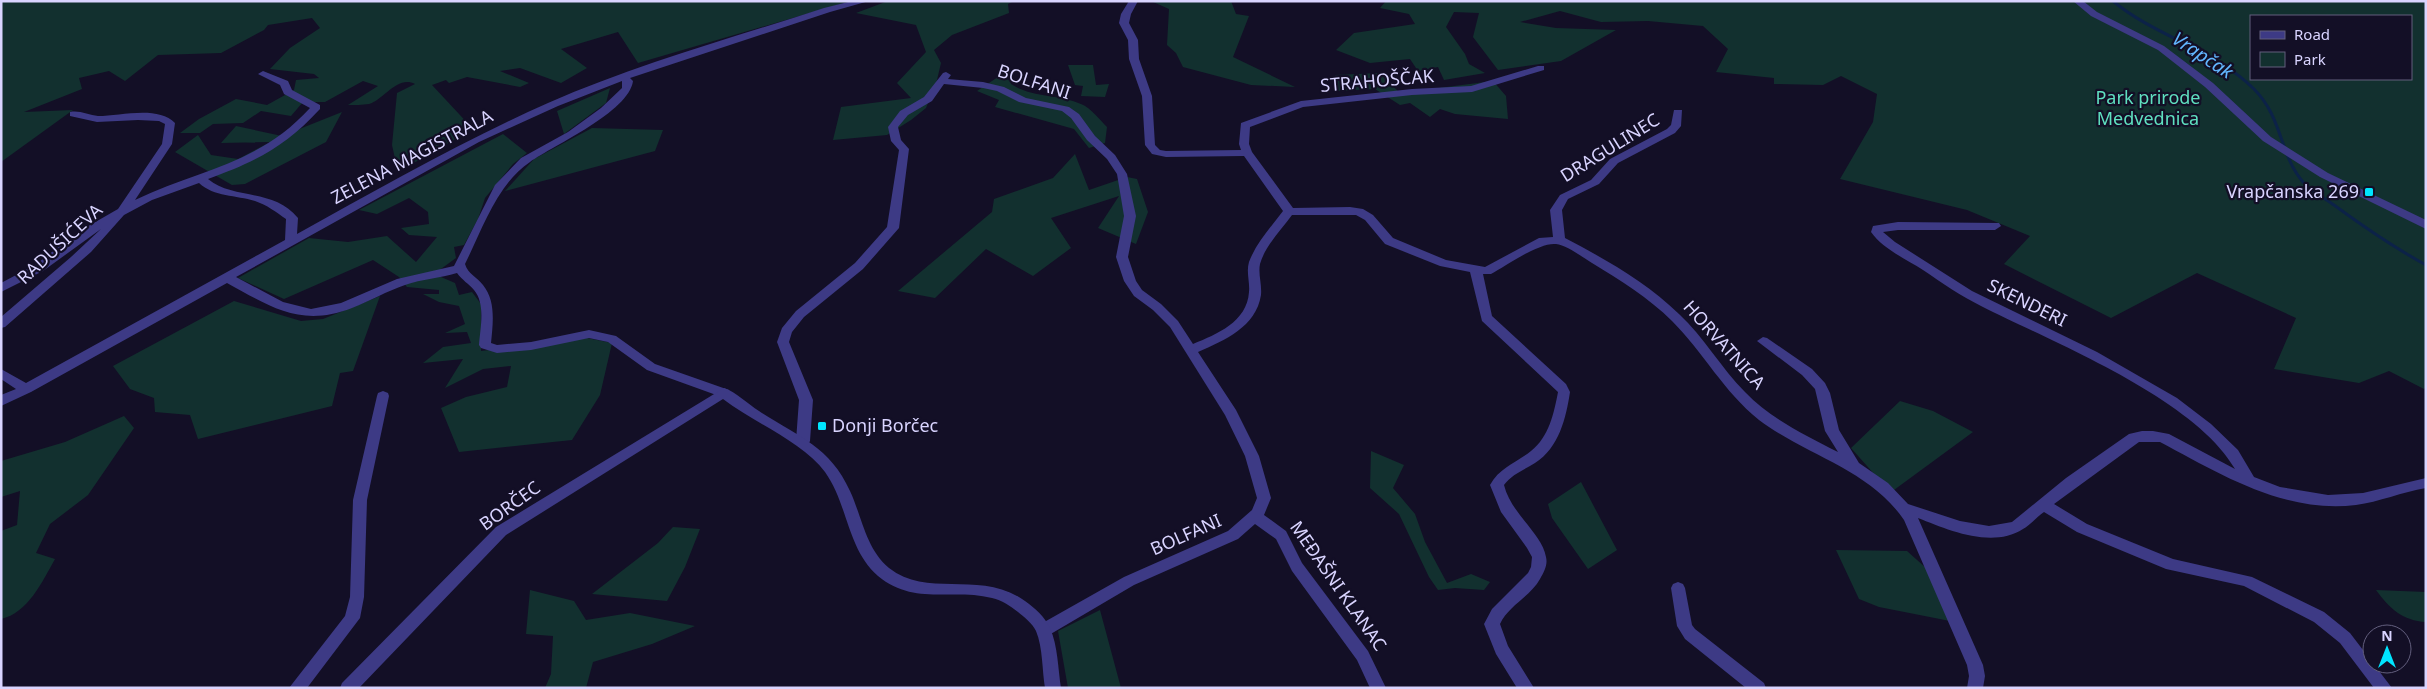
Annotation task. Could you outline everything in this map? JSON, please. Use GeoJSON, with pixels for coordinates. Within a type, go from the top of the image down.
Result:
{"type":"FeatureCollection","features":[{"type":"Feature","properties":{"kind":"street","name":"ZELENA MAGISTRALA"},"geometry":{"type":"LineString","coordinates":[[1,401],[228,278],[475,140],[554,104],[623,77],[827,10],[865,1]]}},
{"type":"Feature","properties":{"kind":"street"},"geometry":{"type":"LineString","coordinates":[[1134,1],[1126,14],[1124,23],[1133,40],[1134,59],[1147,96],[1150,145],[1153,150],[1166,154],[1247,153],[1257,164],[1289,211],[1297,213],[1348,210],[1362,213],[1368,216],[1383,237],[1389,241],[1444,263],[1476,270],[1491,270],[1543,241],[1559,240]]}},
{"type":"Feature","properties":{"kind":"street"},"geometry":{"type":"LineString","coordinates":[[2077,1],[2094,14],[2161,48],[2209,85],[2251,126],[2295,157],[2354,190],[2426,225]]}},
{"type":"Feature","properties":{"kind":"street","name":"STRAHOŠČAK"},"geometry":{"type":"LineString","coordinates":[[1247,153],[1244,144],[1246,125],[1301,104],[1412,92],[1472,89],[1540,68]]}},
{"type":"Feature","properties":{"kind":"street"},"geometry":{"type":"LineString","coordinates":[[1,288],[39,268],[82,236],[122,211],[181,184],[241,163],[271,148],[316,107],[288,92],[284,83],[263,74]]}},
{"type":"Feature","properties":{"kind":"street"},"geometry":{"type":"LineString","coordinates":[[623,77],[628,81],[627,89],[605,110],[572,134],[525,160],[499,187],[459,264],[461,272],[478,288],[486,302],[485,345],[497,349],[530,346],[589,334],[612,339],[651,367],[724,393],[769,423],[803,441],[816,452],[837,479],[860,541],[870,559],[890,577],[904,586],[916,590],[973,588],[993,590],[1008,596],[1026,610],[1044,630],[1053,688]]}},
{"type":"Feature","properties":{"kind":"street","name":"BOLFANI"},"geometry":{"type":"LineString","coordinates":[[803,441],[806,400],[783,342],[786,331],[800,314],[859,266],[893,228],[904,149],[896,141],[893,127],[904,113],[928,99],[944,78],[983,84],[1000,89],[1023,100],[1065,109],[1075,116],[1091,138],[1111,157],[1122,174],[1130,216],[1122,257],[1130,281],[1138,293],[1167,315],[1231,413],[1252,456],[1264,498],[1262,506],[1254,516],[1226,539],[1129,582],[1044,630]]}},
{"type":"Feature","properties":{"kind":"street","name":"DRAGULINEC"},"geometry":{"type":"LineString","coordinates":[[1559,240],[1556,214],[1560,201],[1571,193],[1595,182],[1614,161],[1671,131],[1676,126],[1678,112]]}},
{"type":"Feature","properties":{"kind":"street","name":"RADUŠIĆEVA"},"geometry":{"type":"LineString","coordinates":[[1,324],[100,237],[122,211],[167,144],[170,123],[147,117],[88,119],[74,114]]}},
{"type":"Feature","properties":{"kind":"street"},"geometry":{"type":"LineString","coordinates":[[200,178],[207,186],[217,190],[260,199],[292,218],[291,242]]}},
{"type":"Feature","properties":{"kind":"street"},"geometry":{"type":"LineString","coordinates":[[1191,350],[1227,333],[1241,323],[1249,313],[1255,296],[1256,260],[1289,211]]}},
{"type":"Feature","properties":{"kind":"street","name":"SKENDERI"},"geometry":{"type":"LineString","coordinates":[[1995,226],[1898,226],[1882,227],[1877,229],[1877,232],[1959,289],[2082,349],[2195,417],[2227,446],[2247,472],[2250,482]]}},
{"type":"Feature","properties":{"kind":"street","name":"HORVATNICA"},"geometry":{"type":"LineString","coordinates":[[1559,240],[1617,272],[1670,313],[1737,390],[1765,417],[1854,467],[1889,492],[1906,508],[1974,665],[1977,676],[1975,688]]}},
{"type":"Feature","properties":{"kind":"street"},"geometry":{"type":"LineString","coordinates":[[228,278],[276,303],[297,311],[312,314],[345,305],[402,282],[443,275],[460,268]]}},
{"type":"Feature","properties":{"kind":"street"},"geometry":{"type":"LineString","coordinates":[[1476,270],[1486,318],[1561,387],[1564,392],[1562,405],[1544,447],[1538,454],[1504,473],[1497,485],[1502,502],[1535,547],[1540,561],[1536,576],[1498,611],[1492,624],[1501,649],[1526,688]]}},
{"type":"Feature","properties":{"kind":"street","name":"HORVATNICA"},"geometry":{"type":"LineString","coordinates":[[1763,341],[1807,372],[1820,386],[1824,393],[1832,431],[1854,467]]}},
{"type":"Feature","properties":{"kind":"street"},"geometry":{"type":"LineString","coordinates":[[1,373],[26,389]]}},
{"type":"Feature","properties":{"kind":"street","name":"BORČEC"},"geometry":{"type":"LineString","coordinates":[[348,688],[501,531],[724,393]]}},
{"type":"Feature","properties":{"kind":"street"},"geometry":{"type":"LineString","coordinates":[[297,688],[352,618],[357,597],[360,500],[383,396]]}},
{"type":"Feature","properties":{"kind":"street"},"geometry":{"type":"LineString","coordinates":[[1906,508],[1960,527],[1995,531],[2017,526],[2071,482],[2134,438],[2152,435],[2164,438],[2250,482],[2296,498],[2333,501],[2367,498],[2426,484]]}},
{"type":"Feature","properties":{"kind":"street"},"geometry":{"type":"LineString","coordinates":[[2045,505],[2082,528],[2171,566],[2246,581],[2311,613],[2338,631],[2384,688]]}},
{"type":"Feature","properties":{"kind":"street","name":"MEĐAŠNI KLANAC"},"geometry":{"type":"LineString","coordinates":[[1254,516],[1281,535],[1297,567],[1363,656],[1378,688]]}},
{"type":"Feature","properties":{"kind":"street"},"geometry":{"type":"LineString","coordinates":[[1678,588],[1685,626],[1690,634],[1758,688]]}},
{"type":"Feature","properties":{"kind":"green space"},"geometry":{"type":"Polygon","coordinates":[[[1,1],[851,1],[638,63],[618,32],[561,49],[587,68],[561,83],[520,68],[500,71],[529,83],[520,87],[467,77],[449,83],[446,80],[432,85],[473,129],[398,172],[392,145],[397,93],[415,84],[408,82],[396,85],[375,102],[369,104],[348,105],[378,86],[363,81],[325,102],[303,102],[291,116],[261,111],[243,123],[213,124],[200,133],[180,133],[199,119],[236,99],[267,105],[294,90],[296,80],[319,78],[314,74],[270,69],[290,48],[320,28],[312,18],[268,25],[264,30],[221,53],[158,55],[125,81],[109,71],[79,78],[82,89],[24,112],[73,110],[1,162],[1,1]]]}},
{"type":"Feature","properties":{"kind":"green space"},"geometry":{"type":"Polygon","coordinates":[[[888,1],[1014,1],[1008,4],[1009,13],[952,35],[934,50],[941,63],[937,80],[926,108],[911,120],[887,135],[833,140],[841,107],[911,98],[897,83],[926,52],[916,25],[856,13],[888,1]]]}},
{"type":"Feature","properties":{"kind":"green space"},"geometry":{"type":"Polygon","coordinates":[[[1151,1],[1231,1],[1236,14],[1249,16],[1233,57],[1295,87],[1251,85],[1183,67],[1176,53],[1167,45],[1169,9],[1151,1]]]}},
{"type":"Feature","properties":{"kind":"green space","name":"Park prirode Medvednica"},"geometry":{"type":"Polygon","coordinates":[[[1386,1],[2426,1],[2426,387],[2424,389],[2389,371],[2359,383],[2274,369],[2296,318],[2197,273],[2111,318],[2004,264],[2030,236],[1967,210],[1840,179],[1873,122],[1877,94],[1841,76],[1823,85],[1774,84],[1774,78],[1716,72],[1728,49],[1703,26],[1648,21],[1601,22],[1560,11],[1520,22],[1556,28],[1616,30],[1561,61],[1498,70],[1473,37],[1479,13],[1454,12],[1446,27],[1465,54],[1469,64],[1485,73],[1444,80],[1438,67],[1418,71],[1410,59],[1370,63],[1336,50],[1354,33],[1415,24],[1409,14],[1380,8],[1386,1]]]}},
{"type":"Feature","properties":{"kind":"green space"},"geometry":{"type":"Polygon","coordinates":[[[1068,65],[1093,65],[1096,85],[1109,84],[1105,97],[1081,96],[1083,86],[1075,85],[1068,65]]]}},
{"type":"Feature","properties":{"kind":"green space"},"geometry":{"type":"Polygon","coordinates":[[[1379,73],[1400,93],[1493,81],[1506,96],[1508,119],[1455,114],[1440,109],[1430,117],[1410,103],[1400,105],[1375,89],[1336,91],[1335,75],[1379,73]]]}},
{"type":"Feature","properties":{"kind":"green space"},"geometry":{"type":"Polygon","coordinates":[[[998,77],[1010,80],[1011,84],[1028,92],[1072,101],[1085,106],[1107,127],[1105,143],[1089,148],[1074,129],[995,107],[999,100],[977,91],[998,77]]]}},
{"type":"Feature","properties":{"kind":"green space"},"geometry":{"type":"Polygon","coordinates":[[[610,88],[606,103],[564,134],[557,111],[610,88]]]}},
{"type":"Feature","properties":{"kind":"green space"},"geometry":{"type":"Polygon","coordinates":[[[342,112],[326,142],[245,184],[232,185],[175,152],[198,135],[211,155],[238,159],[270,142],[221,143],[236,126],[282,136],[342,112]]]}},
{"type":"Feature","properties":{"kind":"green space"},"geometry":{"type":"Polygon","coordinates":[[[592,128],[663,130],[655,151],[505,191],[534,159],[592,128]]]}},
{"type":"Feature","properties":{"kind":"green space"},"geometry":{"type":"Polygon","coordinates":[[[503,134],[527,153],[513,164],[485,198],[478,219],[464,245],[454,247],[456,258],[434,274],[455,283],[459,295],[472,292],[481,304],[481,351],[587,338],[612,343],[600,395],[572,440],[459,452],[441,408],[466,397],[507,387],[511,366],[483,369],[445,388],[463,359],[423,363],[443,347],[471,343],[467,332],[445,333],[465,324],[459,306],[439,302],[423,294],[439,294],[439,290],[407,287],[399,277],[373,260],[284,299],[238,278],[309,238],[348,242],[387,236],[416,262],[437,237],[409,235],[401,228],[429,224],[428,212],[409,198],[377,214],[359,210],[503,134]]]}},
{"type":"Feature","properties":{"kind":"green space"},"geometry":{"type":"Polygon","coordinates":[[[1075,154],[1089,190],[1127,177],[1137,179],[1148,212],[1136,244],[1098,228],[1119,196],[1051,218],[1071,248],[1033,276],[986,249],[935,298],[898,291],[992,212],[994,199],[1053,178],[1075,154]]]}},
{"type":"Feature","properties":{"kind":"green space"},"geometry":{"type":"Polygon","coordinates":[[[380,296],[353,371],[340,373],[332,406],[198,439],[190,415],[155,412],[154,398],[130,389],[113,366],[234,301],[301,321],[323,319],[380,296]]]}},
{"type":"Feature","properties":{"kind":"green space"},"geometry":{"type":"Polygon","coordinates":[[[1900,401],[1933,411],[1973,432],[1894,490],[1875,475],[1851,448],[1900,401]]]}},
{"type":"Feature","properties":{"kind":"green space"},"geometry":{"type":"Polygon","coordinates":[[[124,416],[134,428],[88,495],[50,524],[36,553],[55,559],[39,587],[19,610],[11,616],[1,619],[1,531],[17,525],[20,491],[1,497],[1,461],[65,442],[124,416]]]}},
{"type":"Feature","properties":{"kind":"green space"},"geometry":{"type":"Polygon","coordinates":[[[1371,451],[1404,465],[1393,488],[1415,514],[1425,542],[1447,583],[1471,574],[1490,582],[1484,590],[1455,588],[1438,590],[1429,577],[1399,514],[1370,488],[1371,451]]]}},
{"type":"Feature","properties":{"kind":"green space"},"geometry":{"type":"Polygon","coordinates":[[[1581,482],[1617,550],[1588,569],[1552,518],[1548,504],[1581,482]]]}},
{"type":"Feature","properties":{"kind":"green space"},"geometry":{"type":"Polygon","coordinates":[[[673,527],[700,529],[685,567],[667,601],[592,594],[658,543],[673,527]]]}},
{"type":"Feature","properties":{"kind":"green space"},"geometry":{"type":"Polygon","coordinates":[[[1836,550],[1907,551],[1926,568],[1950,621],[1879,607],[1859,599],[1836,550]]]}},
{"type":"Feature","properties":{"kind":"green space"},"geometry":{"type":"Polygon","coordinates":[[[530,590],[574,601],[586,620],[630,613],[695,626],[652,644],[593,662],[586,688],[545,688],[551,674],[553,636],[526,634],[530,590]]]}},
{"type":"Feature","properties":{"kind":"green space"},"geometry":{"type":"Polygon","coordinates":[[[2376,590],[2426,592],[2426,622],[2410,619],[2397,612],[2391,608],[2376,590]]]}},
{"type":"Feature","properties":{"kind":"green space"},"geometry":{"type":"Polygon","coordinates":[[[1100,610],[1121,688],[1068,688],[1058,631],[1100,610]]]}},
{"type":"Feature","properties":{"kind":"waterway","name":"Vrapčak"},"geometry":{"type":"LineString","coordinates":[[2113,1],[2148,24],[2221,63],[2238,75],[2254,89],[2271,112],[2289,160],[2303,182],[2379,236],[2426,265]]}},
{"type":"Feature","properties":{"kind":"place","name":"Vrapčanska 269"},"geometry":{"type":"Point","coordinates":[2369,192]}},
{"type":"Feature","properties":{"kind":"place","name":"Donji Borčec"},"geometry":{"type":"Point","coordinates":[822,426]}}]}
